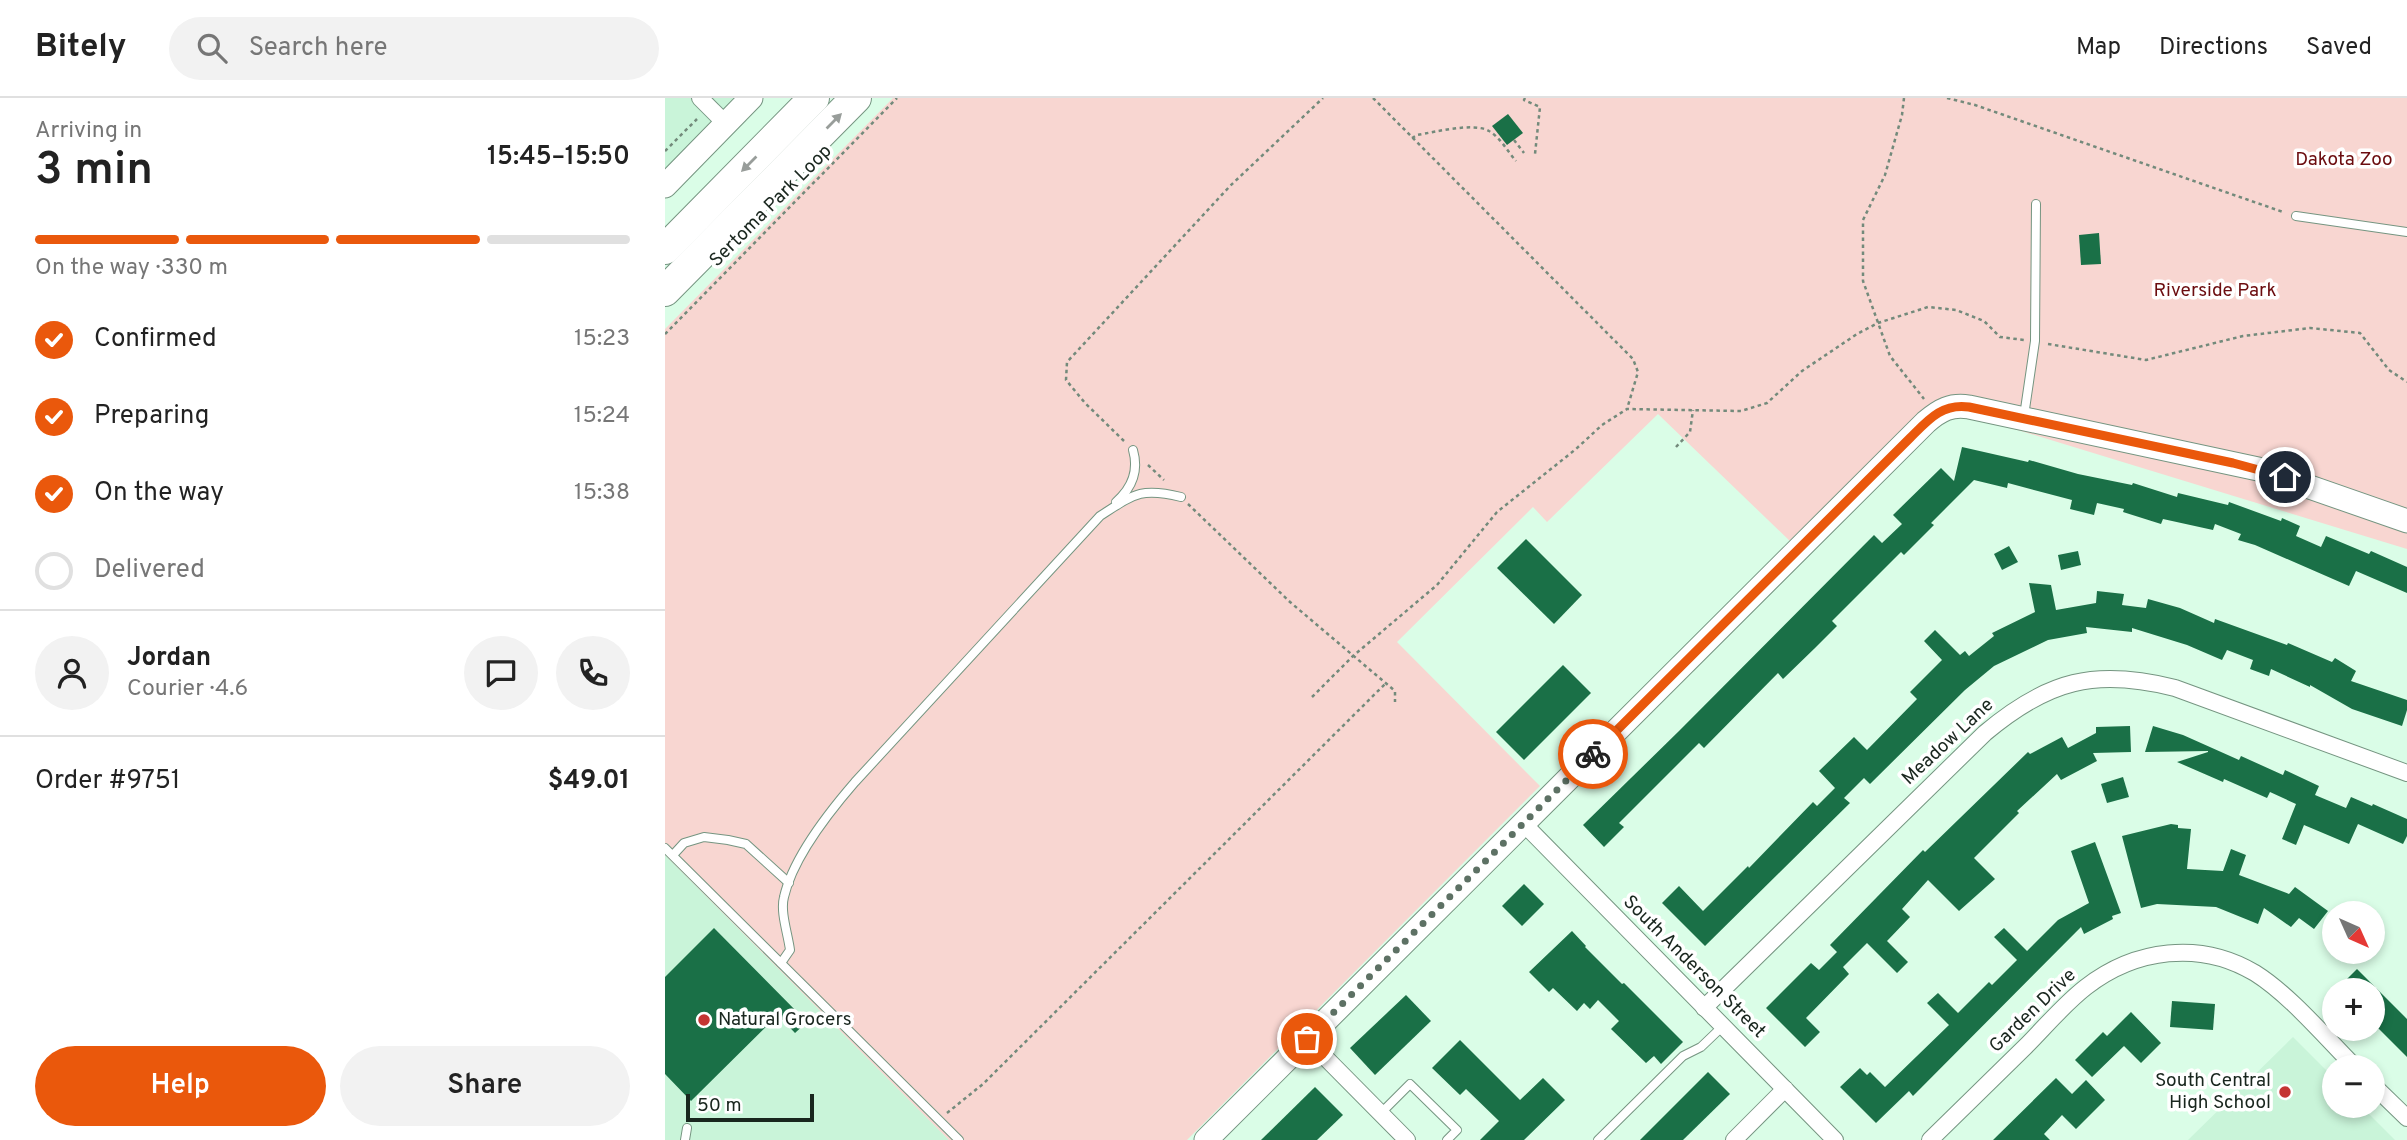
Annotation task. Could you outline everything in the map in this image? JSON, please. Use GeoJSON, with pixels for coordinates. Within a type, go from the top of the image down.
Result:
{"type":"FeatureCollection","features":[{"type":"Feature","properties":{"kind":"highway"},"geometry":{"type":"LineString","coordinates":[[665,249],[814,98]]}},
{"type":"Feature","properties":{"kind":"highway"},"geometry":{"type":"LineString","coordinates":[[665,291],[856,98]]}},
{"type":"Feature","properties":{"kind":"main road"},"geometry":{"type":"LineString","coordinates":[[665,186],[751,98]]}},
{"type":"Feature","properties":{"kind":"main road"},"geometry":{"type":"LineString","coordinates":[[1206,1140],[1936,414],[1946,408],[1957,405],[2258,468],[2407,521]]}},
{"type":"Feature","properties":{"kind":"street"},"geometry":{"type":"LineString","coordinates":[[705,102],[726,124]]}},
{"type":"Feature","properties":{"kind":"street","name":"Meadow Lane"},"geometry":{"type":"LineString","coordinates":[[1704,1008],[1985,733],[2026,701],[2048,691],[2097,679],[2149,681],[2175,688],[2407,773]]}},
{"type":"Feature","properties":{"kind":"street","name":"South Anderson Street"},"geometry":{"type":"LineString","coordinates":[[1523,823],[1835,1140]]}},
{"type":"Feature","properties":{"kind":"street","name":"Garden Drive"},"geometry":{"type":"LineString","coordinates":[[1930,1140],[2084,989],[2118,967],[2157,954],[2179,951],[2221,957],[2256,973],[2284,996],[2343,1055]]}},
{"type":"Feature","properties":{"kind":"street"},"geometry":{"type":"LineString","coordinates":[[1307,1039],[1407,1140]]}},
{"type":"Feature","properties":{"kind":"street"},"geometry":{"type":"LineString","coordinates":[[1734,1140],[1785,1089]]}},
{"type":"Feature","properties":{"kind":"street"},"geometry":{"type":"LineString","coordinates":[[2385,1097],[2407,1118]]}},
{"type":"Feature","properties":{"kind":"lane"},"geometry":{"type":"LineString","coordinates":[[2023,419],[2035,341],[2036,204]]}},
{"type":"Feature","properties":{"kind":"lane"},"geometry":{"type":"LineString","coordinates":[[2296,216],[2407,232]]}},
{"type":"Feature","properties":{"kind":"lane"},"geometry":{"type":"LineString","coordinates":[[781,963],[790,950],[783,898],[813,837],[833,807],[1100,516],[1129,488],[1136,469],[1133,450]]}},
{"type":"Feature","properties":{"kind":"lane"},"geometry":{"type":"LineString","coordinates":[[1100,516],[1131,496],[1157,491],[1181,497]]}},
{"type":"Feature","properties":{"kind":"lane"},"geometry":{"type":"LineString","coordinates":[[673,855],[684,843],[704,837],[746,844],[789,883]]}},
{"type":"Feature","properties":{"kind":"lane"},"geometry":{"type":"LineString","coordinates":[[665,848],[959,1140]]}},
{"type":"Feature","properties":{"kind":"lane"},"geometry":{"type":"LineString","coordinates":[[1598,1140],[1683,1056],[1701,1047],[1723,1026]]}},
{"type":"Feature","properties":{"kind":"lane"},"geometry":{"type":"LineString","coordinates":[[1381,1113],[1410,1084],[1457,1130],[1447,1140]]}},
{"type":"Feature","properties":{"kind":"lane"},"geometry":{"type":"LineString","coordinates":[[685,1140],[687,1128]]}},
{"type":"Feature","properties":{"kind":"path","name":"Sertoma Park Loop"},"geometry":{"type":"LineString","coordinates":[[665,334],[897,98]]}},
{"type":"Feature","properties":{"kind":"path"},"geometry":{"type":"LineString","coordinates":[[1323,98],[1230,186],[1067,362],[1066,380],[1084,402],[1290,602],[1395,691],[1395,702]]}},
{"type":"Feature","properties":{"kind":"path"},"geometry":{"type":"LineString","coordinates":[[1373,98],[1633,359],[1638,372],[1627,409]]}},
{"type":"Feature","properties":{"kind":"path"},"geometry":{"type":"LineString","coordinates":[[1525,98],[1524,100],[1541,107],[1535,154]]}},
{"type":"Feature","properties":{"kind":"path"},"geometry":{"type":"LineString","coordinates":[[1904,98],[1902,115],[1885,175],[1863,220],[1863,281],[1890,356],[1936,414]]}},
{"type":"Feature","properties":{"kind":"path"},"geometry":{"type":"LineString","coordinates":[[1947,98],[1975,105],[2296,216]]}},
{"type":"Feature","properties":{"kind":"path"},"geometry":{"type":"LineString","coordinates":[[665,151],[705,102]]}},
{"type":"Feature","properties":{"kind":"path"},"geometry":{"type":"LineString","coordinates":[[1412,138],[1473,127],[1485,129],[1492,132],[1516,161]]}},
{"type":"Feature","properties":{"kind":"path"},"geometry":{"type":"LineString","coordinates":[[1514,140],[1524,153]]}},
{"type":"Feature","properties":{"kind":"path"},"geometry":{"type":"LineString","coordinates":[[1311,697],[1353,656],[1437,584],[1497,512],[1602,425],[1627,409],[1741,411],[1767,403],[1801,371],[1831,350],[1878,323],[1928,307],[1957,310],[1984,321],[2000,337],[2146,360],[2243,335],[2310,328],[2360,334],[2389,370],[2407,382]]}},
{"type":"Feature","properties":{"kind":"path"},"geometry":{"type":"LineString","coordinates":[[1676,447],[1690,432],[1693,410]]}},
{"type":"Feature","properties":{"kind":"path"},"geometry":{"type":"LineString","coordinates":[[939,1119],[983,1084],[1386,683]]}},
{"type":"Feature","properties":{"kind":"shaded area"},"geometry":{"type":"Polygon","coordinates":[[[665,98],[740,98],[665,171],[665,98]]]}},
{"type":"Feature","properties":{"kind":"shaded area"},"geometry":{"type":"Polygon","coordinates":[[[665,855],[686,876],[949,1140],[665,1140],[665,855]]]}},
{"type":"Feature","properties":{"kind":"shaded area","name":"South Central High School"},"geometry":{"type":"Polygon","coordinates":[[[2293,1037],[2322,1066],[2322,1118],[2373,1118],[2395,1140],[2188,1140],[2293,1037]]]}},
{"type":"Feature","properties":{"kind":"green space"},"geometry":{"type":"Polygon","coordinates":[[[893,98],[2407,98],[2407,549],[1946,408],[1795,546],[1658,414],[1547,522],[1533,507],[1397,642],[1540,786],[1187,1140],[949,1140],[665,855],[665,329],[893,98]]]}},
{"type":"Feature","properties":{"kind":"building"},"geometry":{"type":"Polygon","coordinates":[[[1508,114],[1523,133],[1507,145],[1492,126],[1508,114]]]}},
{"type":"Feature","properties":{"kind":"building"},"geometry":{"type":"Polygon","coordinates":[[[2099,233],[2101,264],[2081,265],[2079,235],[2099,233]]]}},
{"type":"Feature","properties":{"kind":"building"},"geometry":{"type":"Polygon","coordinates":[[[1962,447],[2028,462],[2029,460],[2078,474],[2132,485],[2133,483],[2177,497],[2178,493],[2228,505],[2229,502],[2281,521],[2282,518],[2300,526],[2296,536],[2321,547],[2326,536],[2407,567],[2407,593],[2356,571],[2349,586],[2238,540],[2241,534],[2215,524],[2213,530],[2163,519],[2161,524],[2123,512],[2124,509],[2097,503],[2094,515],[2070,509],[2072,500],[2008,483],[2007,488],[1974,480],[1904,555],[1901,552],[1832,621],[1837,626],[1815,648],[1783,679],[1778,673],[1704,748],[1699,743],[1619,823],[1624,827],[1604,847],[1583,825],[1874,535],[1882,543],[1902,524],[1893,515],[1941,468],[1954,481],[1962,447]]]}},
{"type":"Feature","properties":{"kind":"building"},"geometry":{"type":"Polygon","coordinates":[[[1526,539],[1582,595],[1554,624],[1497,568],[1526,539]]]}},
{"type":"Feature","properties":{"kind":"building"},"geometry":{"type":"Polygon","coordinates":[[[2009,546],[2018,562],[2002,570],[1994,554],[2009,546]]]}},
{"type":"Feature","properties":{"kind":"building"},"geometry":{"type":"Polygon","coordinates":[[[2078,551],[2081,565],[2061,570],[2058,555],[2078,551]]]}},
{"type":"Feature","properties":{"kind":"building"},"geometry":{"type":"Polygon","coordinates":[[[2029,583],[2051,585],[2056,610],[2096,603],[2097,591],[2124,594],[2122,605],[2146,608],[2148,599],[2180,608],[2214,623],[2215,619],[2287,645],[2288,643],[2332,662],[2335,658],[2356,671],[2351,681],[2407,700],[2402,726],[2352,709],[2310,685],[2271,669],[2269,676],[2250,669],[2253,660],[2227,650],[2222,660],[2187,645],[2132,628],[2132,632],[2086,627],[2087,633],[2048,640],[1994,666],[1965,690],[1870,784],[1864,778],[1844,798],[1850,803],[1705,946],[1662,903],[1679,886],[1703,911],[1813,802],[1817,806],[1835,788],[1819,771],[1854,737],[1867,750],[1917,699],[1910,692],[1942,660],[1924,641],[1935,630],[1960,655],[1965,651],[1969,656],[1994,636],[1992,633],[2035,612],[2029,583]]]}},
{"type":"Feature","properties":{"kind":"building"},"geometry":{"type":"Polygon","coordinates":[[[1563,665],[1591,693],[1524,760],[1496,732],[1563,665]]]}},
{"type":"Feature","properties":{"kind":"building"},"geometry":{"type":"Polygon","coordinates":[[[2130,726],[2131,752],[2093,753],[2097,761],[2061,780],[2057,774],[2017,811],[2019,813],[1974,858],[1995,879],[1959,911],[1928,880],[1902,909],[1910,917],[1887,941],[1908,962],[1897,973],[1867,943],[1843,967],[1849,974],[1806,1018],[1820,1032],[1805,1047],[1766,1008],[1811,963],[1819,970],[1837,952],[1830,945],[1923,850],[1925,852],[2028,752],[2030,754],[2062,737],[2068,748],[2096,733],[2096,727],[2130,726]]]}},
{"type":"Feature","properties":{"kind":"building"},"geometry":{"type":"Polygon","coordinates":[[[2153,726],[2183,735],[2239,760],[2241,756],[2283,775],[2285,770],[2319,786],[2315,795],[2346,808],[2351,797],[2372,806],[2373,804],[2407,819],[2407,836],[2403,844],[2358,824],[2349,844],[2304,825],[2296,845],[2282,839],[2296,804],[2270,792],[2267,798],[2177,762],[2208,751],[2145,752],[2153,726]]]}},
{"type":"Feature","properties":{"kind":"building"},"geometry":{"type":"Polygon","coordinates":[[[2123,777],[2129,797],[2107,803],[2101,784],[2123,777]]]}},
{"type":"Feature","properties":{"kind":"building"},"geometry":{"type":"Polygon","coordinates":[[[2171,824],[2178,825],[2178,828],[2191,829],[2187,869],[2223,871],[2231,849],[2246,855],[2239,875],[2289,894],[2295,887],[2322,907],[2322,919],[2314,929],[2299,918],[2291,927],[2264,908],[2258,924],[2216,907],[2157,904],[2141,908],[2122,836],[2171,824]]]}},
{"type":"Feature","properties":{"kind":"building"},"geometry":{"type":"Polygon","coordinates":[[[2095,842],[2121,913],[2084,934],[2081,927],[1913,1096],[1909,1091],[1876,1123],[1840,1087],[1860,1068],[1867,1075],[1870,1072],[1885,1087],[1949,1025],[1927,1003],[1938,993],[1958,1013],[1989,982],[1992,985],[2017,960],[1994,937],[2004,928],[2027,951],[2058,920],[2089,903],[2071,851],[2095,842]]]}},
{"type":"Feature","properties":{"kind":"building"},"geometry":{"type":"Polygon","coordinates":[[[1524,884],[1544,904],[1522,926],[1502,906],[1524,884]]]}},
{"type":"Feature","properties":{"kind":"building"},"geometry":{"type":"Polygon","coordinates":[[[714,928],[807,1022],[795,1033],[778,1015],[691,1101],[665,1074],[665,977],[714,928]]]}},
{"type":"Feature","properties":{"kind":"building"},"geometry":{"type":"Polygon","coordinates":[[[1572,931],[1622,984],[1624,983],[1683,1042],[1661,1064],[1654,1056],[1646,1063],[1611,1029],[1619,1021],[1598,1000],[1590,1009],[1584,1003],[1577,1011],[1553,988],[1549,992],[1529,972],[1572,931]]]}},
{"type":"Feature","properties":{"kind":"building"},"geometry":{"type":"Polygon","coordinates":[[[2357,969],[2366,978],[2348,978],[2357,969]]]}},
{"type":"Feature","properties":{"kind":"building"},"geometry":{"type":"Polygon","coordinates":[[[1406,995],[1431,1021],[1375,1075],[1350,1048],[1406,995]]]}},
{"type":"Feature","properties":{"kind":"building"},"geometry":{"type":"Polygon","coordinates":[[[2385,997],[2407,1019],[2407,1057],[2385,1035],[2385,997]]]}},
{"type":"Feature","properties":{"kind":"building"},"geometry":{"type":"Polygon","coordinates":[[[2172,1001],[2215,1004],[2213,1030],[2170,1027],[2172,1001]]]}},
{"type":"Feature","properties":{"kind":"building"},"geometry":{"type":"Polygon","coordinates":[[[2131,1012],[2161,1043],[2141,1063],[2124,1046],[2092,1077],[2075,1060],[2103,1032],[2107,1036],[2131,1012]]]}},
{"type":"Feature","properties":{"kind":"building"},"geometry":{"type":"Polygon","coordinates":[[[1460,1040],[1520,1100],[1543,1078],[1565,1100],[1524,1140],[1480,1140],[1499,1121],[1466,1089],[1460,1095],[1432,1068],[1460,1040]]]}},
{"type":"Feature","properties":{"kind":"building"},"geometry":{"type":"Polygon","coordinates":[[[1708,1072],[1730,1094],[1683,1140],[1640,1140],[1708,1072]]]}},
{"type":"Feature","properties":{"kind":"building"},"geometry":{"type":"Polygon","coordinates":[[[2056,1078],[2072,1094],[2086,1080],[2105,1100],[2076,1129],[2062,1115],[2044,1134],[2050,1140],[1993,1140],[2056,1078]]]}},
{"type":"Feature","properties":{"kind":"building"},"geometry":{"type":"Polygon","coordinates":[[[1315,1087],[1343,1115],[1317,1140],[1261,1140],[1315,1087]]]}},
{"type":"Feature","properties":{"kind":"way so far"},"geometry":{"type":"LineString","coordinates":[[1307,1039],[1593,754]]}},
{"type":"Feature","properties":{"kind":"place","name":"Natural Grocers"},"geometry":{"type":"Point","coordinates":[704,1020]}},
{"type":"Feature","properties":{"kind":"place","name":"South Central High School"},"geometry":{"type":"Point","coordinates":[2285,1092]}},
{"type":"Feature","properties":{"kind":"route"},"geometry":{"type":"LineString","coordinates":[[1593,754],[1910,438],[1946,408],[1957,405],[1969,407],[2258,468],[2285,477]]}},
{"type":"Feature","properties":{"kind":"park label","name":"Dakota Zoo"},"geometry":{"type":"Point","coordinates":[2344,160]}},
{"type":"Feature","properties":{"kind":"park label","name":"Riverside Park"},"geometry":{"type":"Point","coordinates":[2215,291]}}]}
